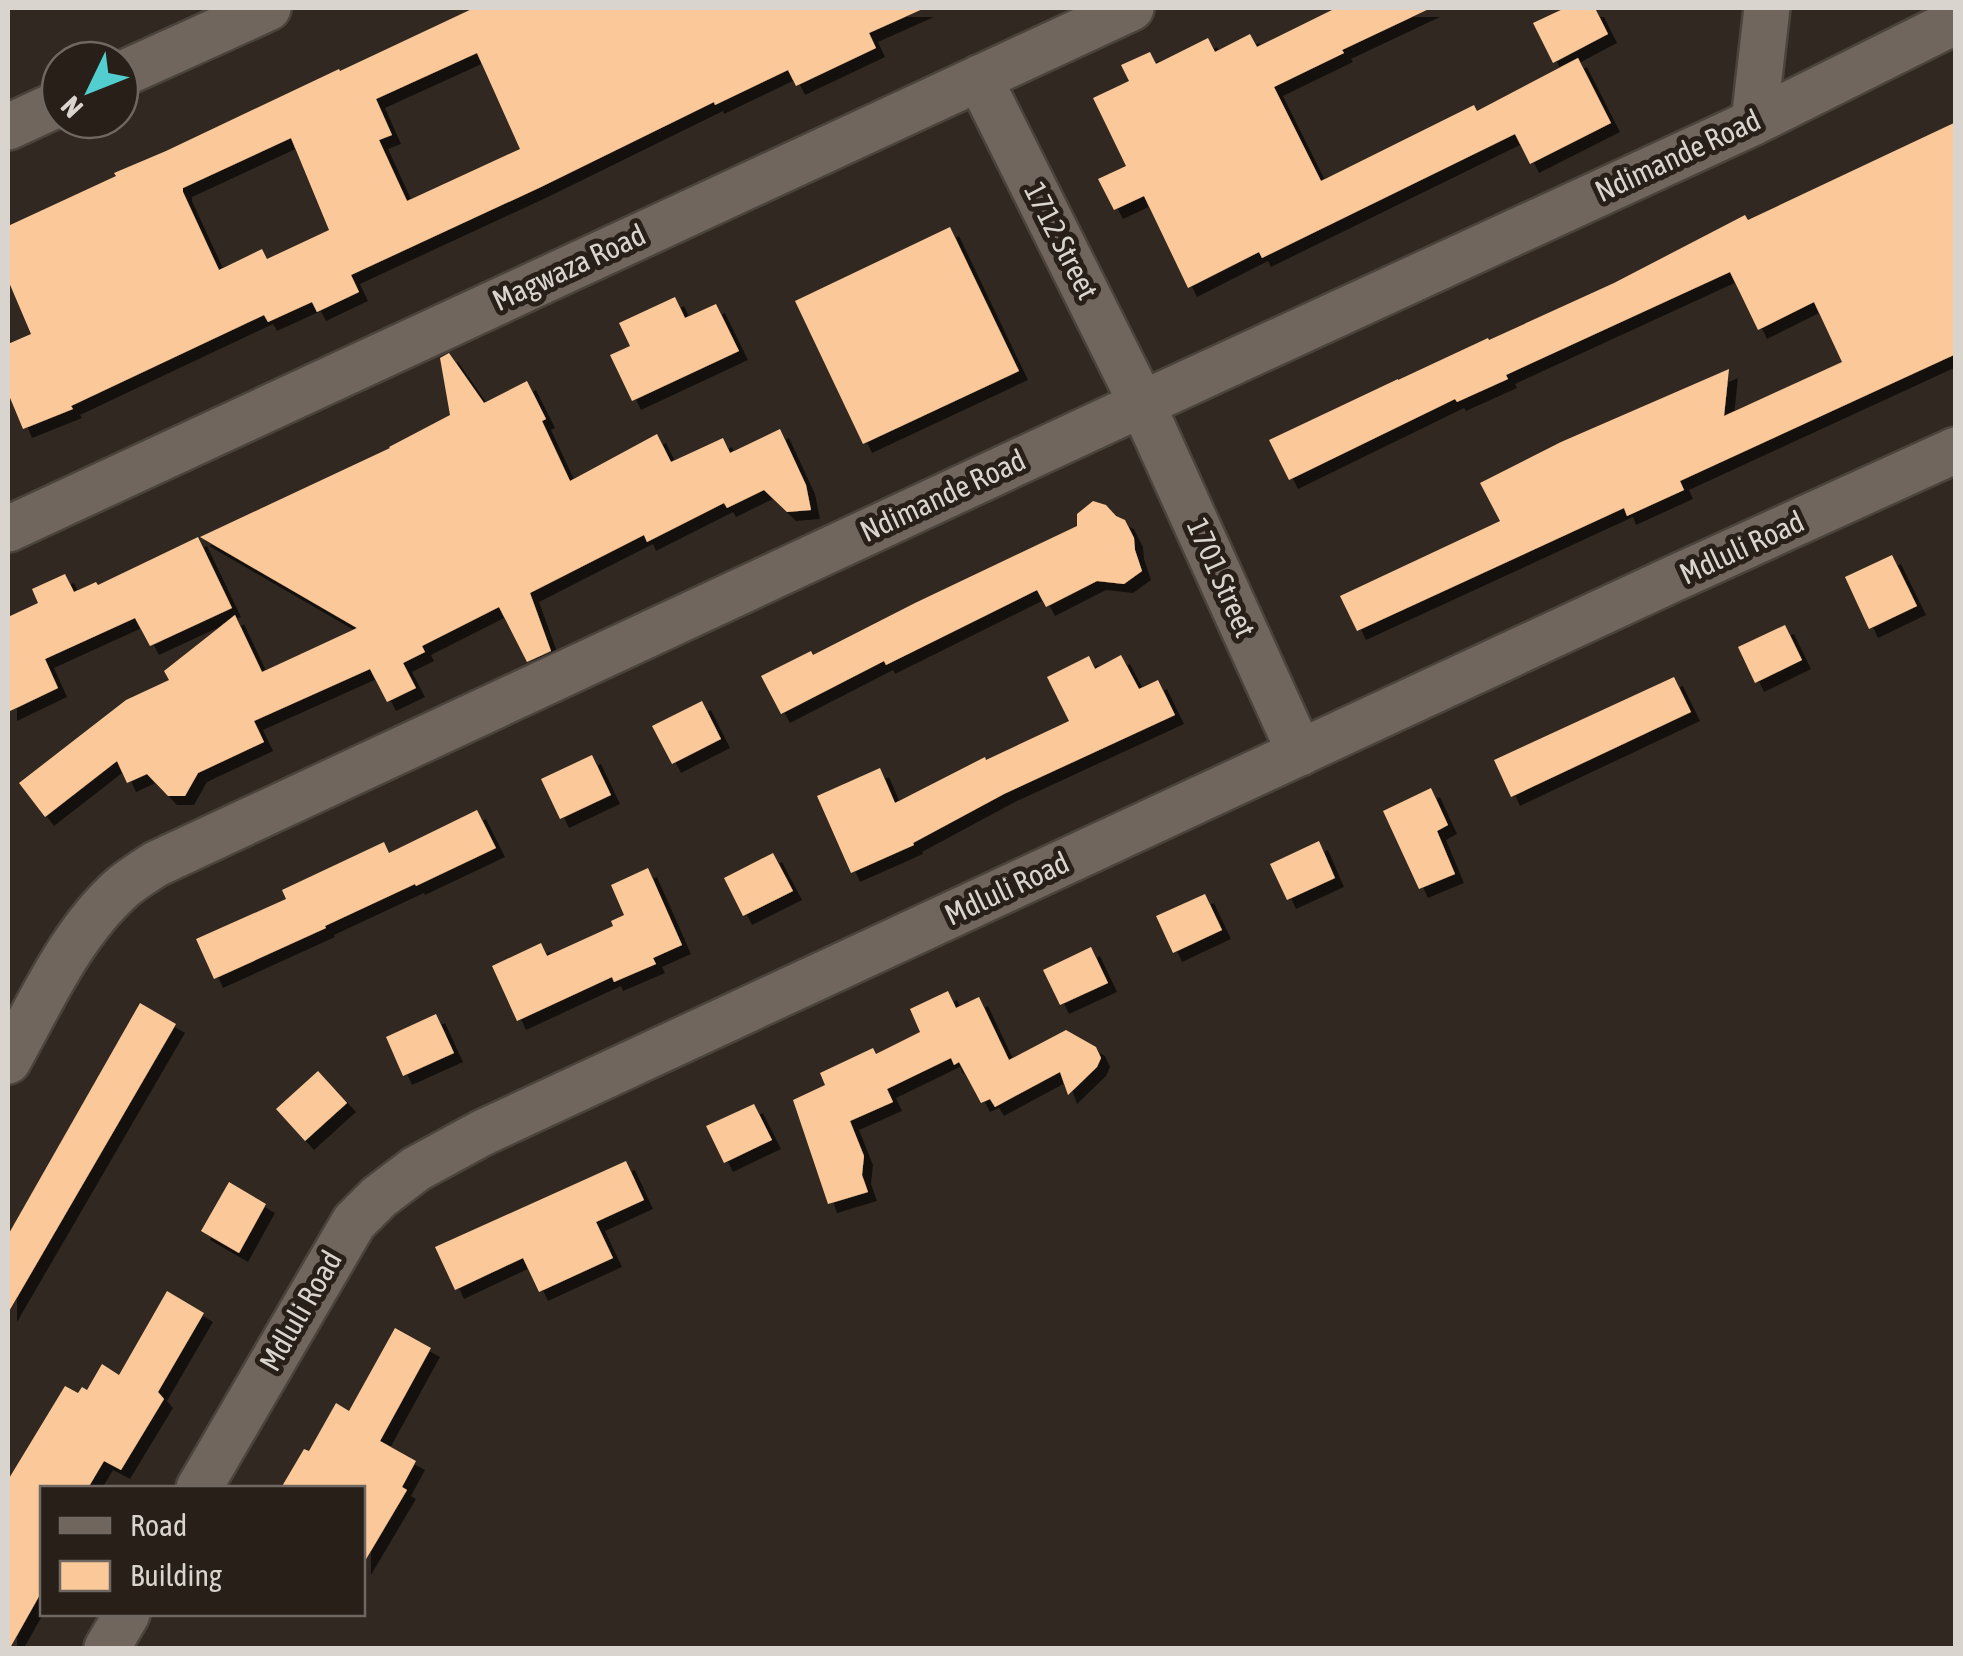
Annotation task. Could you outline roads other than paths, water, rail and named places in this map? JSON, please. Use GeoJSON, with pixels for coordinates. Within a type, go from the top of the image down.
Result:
{"type":"FeatureCollection","features":[{"type":"Feature","properties":{"kind":"street"},"geometry":{"type":"LineString","coordinates":[[140,66],[268,8]]}},
{"type":"Feature","properties":{"kind":"street","name":"Magwaza Road"},"geometry":{"type":"LineString","coordinates":[[8,530],[1131,8]]}},
{"type":"Feature","properties":{"kind":"street"},"geometry":{"type":"LineString","coordinates":[[1754,122],[1767,8]]}},
{"type":"Feature","properties":{"kind":"street","name":"Ndimande Road"},"geometry":{"type":"LineString","coordinates":[[8,1061],[72,948],[124,886],[156,864],[1754,122],[1956,21]]}},
{"type":"Feature","properties":{"kind":"street","name":"1712 Street"},"geometry":{"type":"LineString","coordinates":[[979,78],[1142,404]]}},
{"type":"Feature","properties":{"kind":"street"},"geometry":{"type":"LineString","coordinates":[[8,127],[40,112]]}},
{"type":"Feature","properties":{"kind":"street","name":"1701 Street"},"geometry":{"type":"LineString","coordinates":[[1142,404],[1300,753]]}},
{"type":"Feature","properties":{"kind":"street","name":"Mdluli Road"},"geometry":{"type":"LineString","coordinates":[[200,1486],[354,1222],[416,1169],[482,1133],[1956,450]]}},
{"type":"Feature","properties":{"kind":"street"},"geometry":{"type":"LineString","coordinates":[[107,1648],[126,1616]]}}]}
